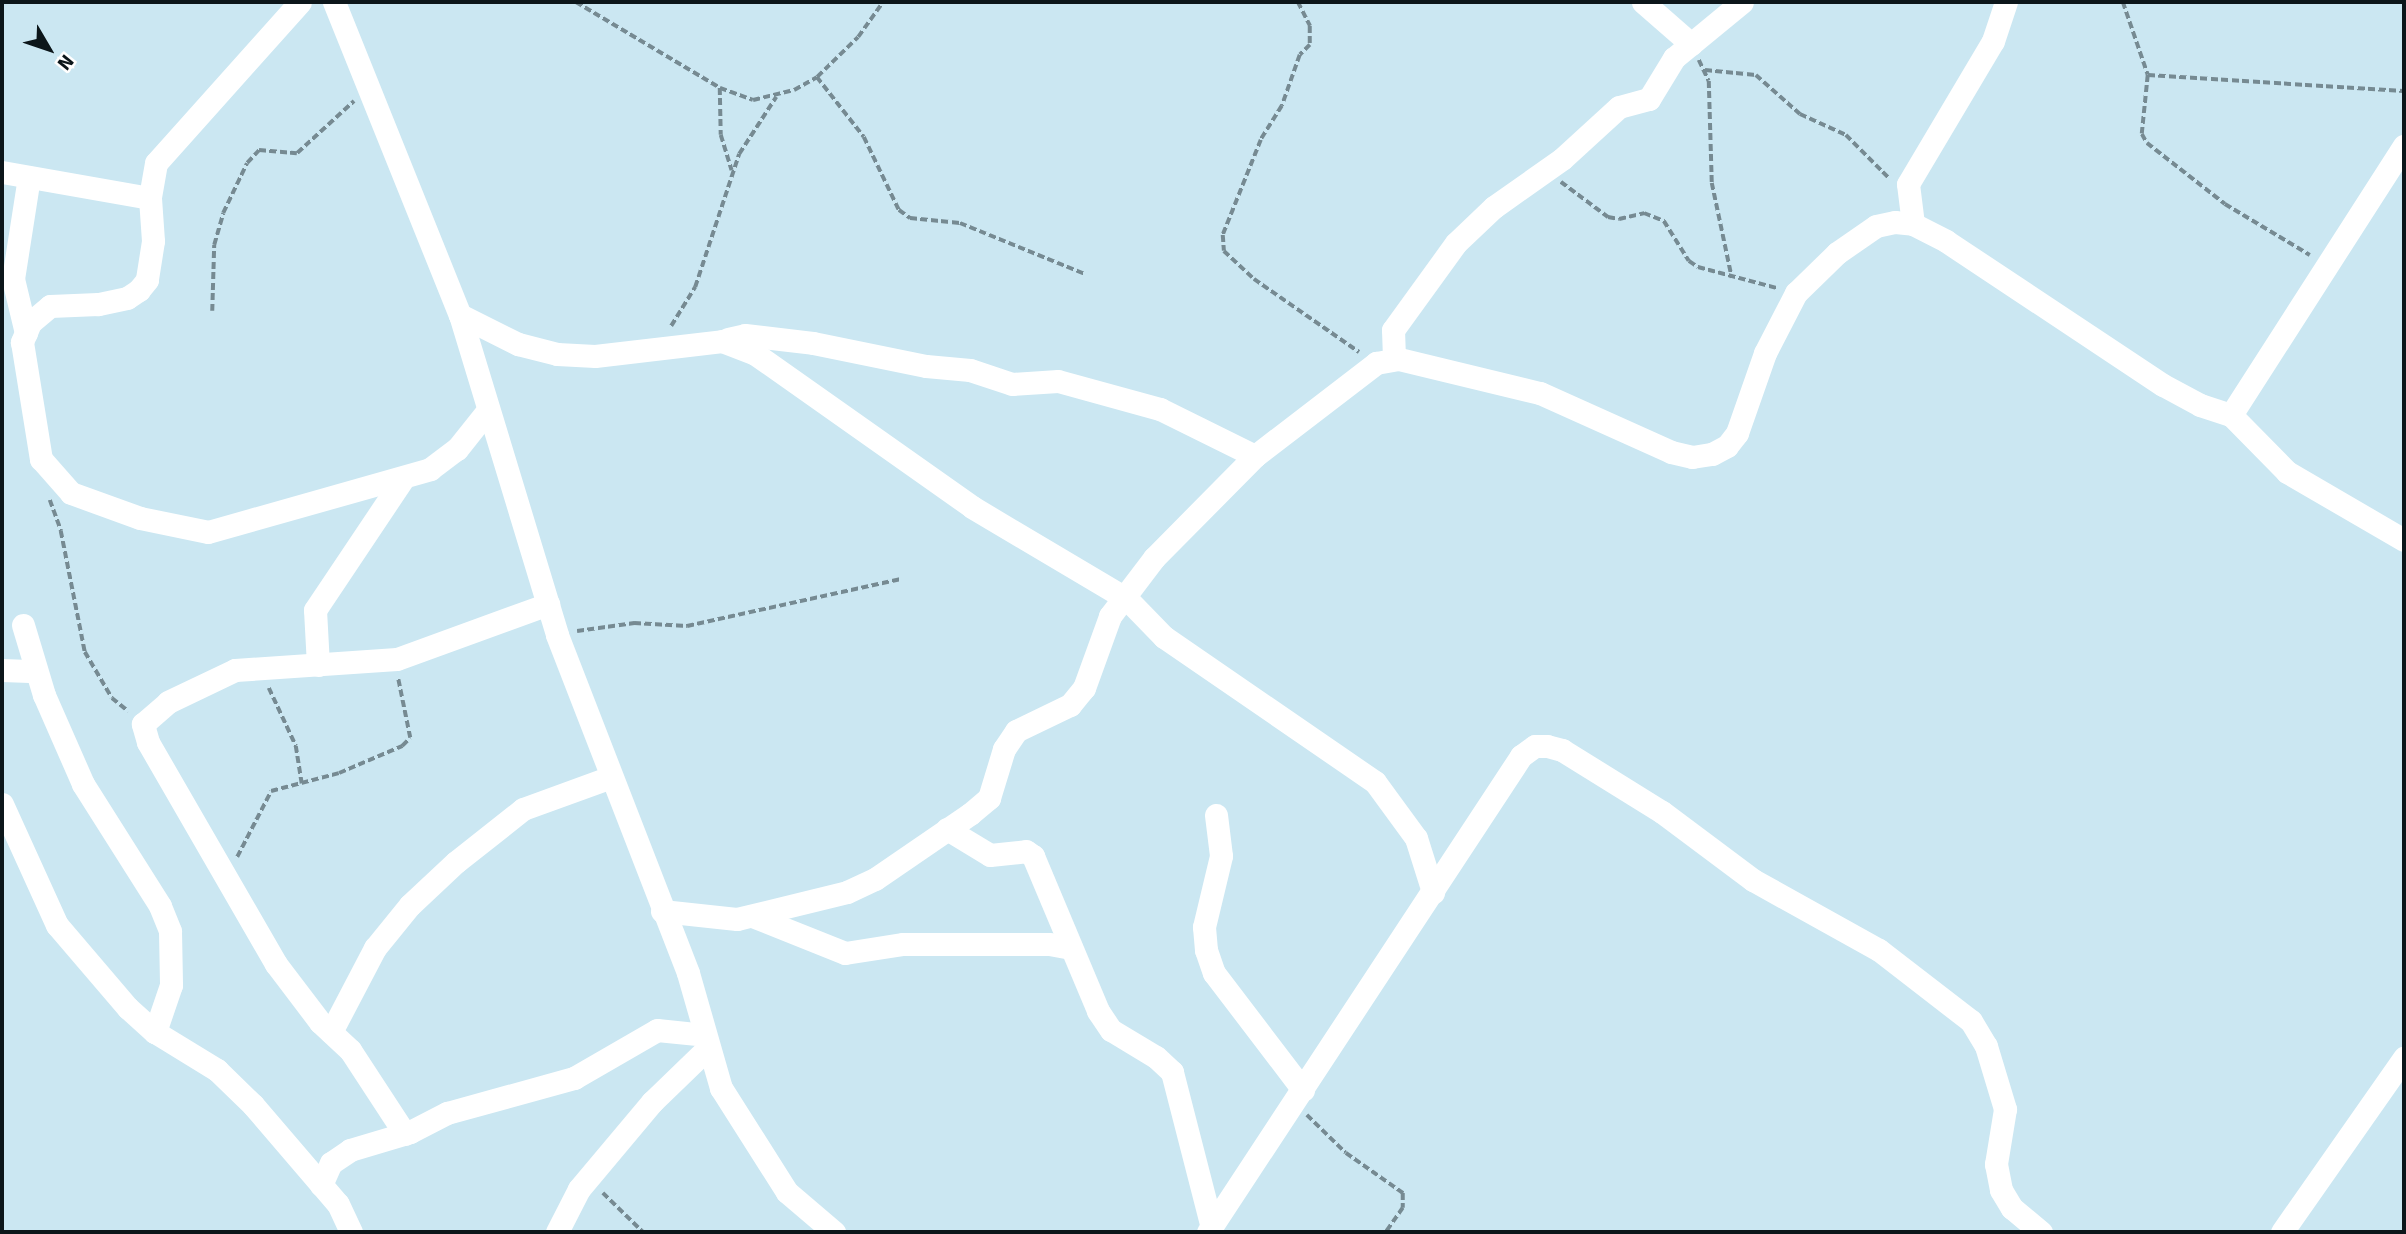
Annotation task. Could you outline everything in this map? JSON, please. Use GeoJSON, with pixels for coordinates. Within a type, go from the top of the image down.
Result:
{"type":"FeatureCollection","features":[{"type":"Feature","properties":{"kind":"street"},"geometry":{"type":"LineString","coordinates":[[16,339],[39,313],[50,306],[98,304],[127,298],[139,290],[147,280],[153,241],[150,198],[156,163],[170,142],[300,2]]}},
{"type":"Feature","properties":{"kind":"street"},"geometry":{"type":"LineString","coordinates":[[334,2],[460,315],[557,635],[688,973],[725,1097],[771,1171],[810,1215],[834,1232]]}},
{"type":"Feature","properties":{"kind":"street"},"geometry":{"type":"LineString","coordinates":[[1643,2],[1690,45]]}},
{"type":"Feature","properties":{"kind":"street"},"geometry":{"type":"LineString","coordinates":[[755,917],[861,886],[989,798],[1004,749],[1016,731],[1070,705],[1084,688],[1110,616],[1127,598],[1154,558],[1255,456],[1384,362],[1393,330],[1438,264],[1475,224],[1545,170],[1619,107],[1649,99],[1662,83],[1665,69],[1742,2]]}},
{"type":"Feature","properties":{"kind":"street"},"geometry":{"type":"LineString","coordinates":[[1913,224],[1908,197],[1912,177],[1993,41],[2006,2]]}},
{"type":"Feature","properties":{"kind":"street"},"geometry":{"type":"LineString","coordinates":[[2231,415],[2404,146]]}},
{"type":"Feature","properties":{"kind":"street"},"geometry":{"type":"LineString","coordinates":[[2,172],[150,198]]}},
{"type":"Feature","properties":{"kind":"street"},"geometry":{"type":"LineString","coordinates":[[29,177],[13,279],[16,339],[41,459],[71,493],[152,521],[208,532],[402,480],[457,449],[488,410]]}},
{"type":"Feature","properties":{"kind":"street"},"geometry":{"type":"LineString","coordinates":[[1384,362],[1540,393],[1671,452],[1692,457],[1712,454],[1727,446],[1737,433],[1765,353],[1796,293],[1837,253],[1876,226],[1913,224],[1946,241],[2163,385],[2200,405],[2231,415],[2287,472],[2404,540]]}},
{"type":"Feature","properties":{"kind":"street"},"geometry":{"type":"LineString","coordinates":[[460,315],[518,344],[557,354],[595,356],[653,351],[746,335],[813,343],[900,362],[970,370],[1012,384],[1058,381],[1141,402],[1255,456]]}},
{"type":"Feature","properties":{"kind":"street"},"geometry":{"type":"LineString","coordinates":[[722,341],[754,353],[972,507],[1127,598],[1164,637],[1375,782],[1416,838],[1433,892]]}},
{"type":"Feature","properties":{"kind":"street"},"geometry":{"type":"LineString","coordinates":[[318,665],[315,610],[402,480]]}},
{"type":"Feature","properties":{"kind":"street"},"geometry":{"type":"LineString","coordinates":[[405,1134],[355,1057],[331,1032],[276,964],[148,742],[143,724],[168,702],[214,677],[257,668],[397,659],[548,604]]}},
{"type":"Feature","properties":{"kind":"street"},"geometry":{"type":"LineString","coordinates":[[23,625],[36,671],[83,784],[160,906],[170,931],[171,985],[155,1032]]}},
{"type":"Feature","properties":{"kind":"street"},"geometry":{"type":"LineString","coordinates":[[2,670],[36,671]]}},
{"type":"Feature","properties":{"kind":"street"},"geometry":{"type":"LineString","coordinates":[[1210,1230],[1290,1113],[1521,756],[1535,746],[1562,750],[1662,813],[1753,880],[1879,950],[1971,1021],[1986,1046],[2005,1110],[1996,1164],[2001,1190],[2012,1208],[2041,1232]]}},
{"type":"Feature","properties":{"kind":"street"},"geometry":{"type":"LineString","coordinates":[[331,1032],[343,1002],[375,948],[410,905],[481,839],[523,809],[611,777]]}},
{"type":"Feature","properties":{"kind":"street"},"geometry":{"type":"LineString","coordinates":[[2,804],[57,925],[155,1032],[226,1078],[338,1204],[351,1232]]}},
{"type":"Feature","properties":{"kind":"street"},"geometry":{"type":"LineString","coordinates":[[1216,815],[1221,856],[1204,927],[1206,950],[1214,973],[1303,1090]]}},
{"type":"Feature","properties":{"kind":"street"},"geometry":{"type":"LineString","coordinates":[[947,829],[990,855],[1026,851],[1033,856],[1071,948],[1111,1030],[1156,1057],[1172,1072],[1210,1230]]}},
{"type":"Feature","properties":{"kind":"street"},"geometry":{"type":"LineString","coordinates":[[662,911],[755,917],[845,953],[903,944],[1049,944],[1071,948]]}},
{"type":"Feature","properties":{"kind":"street"},"geometry":{"type":"LineString","coordinates":[[321,1185],[331,1163],[341,1155],[405,1134],[447,1113],[574,1078],[657,1030],[707,1041]]}},
{"type":"Feature","properties":{"kind":"street"},"geometry":{"type":"LineString","coordinates":[[555,1230],[570,1201],[652,1102],[707,1041]]}},
{"type":"Feature","properties":{"kind":"street"},"geometry":{"type":"LineString","coordinates":[[2282,1232],[2404,1058]]}},
{"type":"Feature","properties":{"kind":"path"},"geometry":{"type":"LineString","coordinates":[[576,2],[720,88],[753,100],[778,95],[817,76],[858,37],[883,2]]}},
{"type":"Feature","properties":{"kind":"path"},"geometry":{"type":"LineString","coordinates":[[1298,2],[1310,26],[1310,45],[1300,55],[1282,106],[1261,140],[1223,234],[1224,251],[1231,262],[1384,362]]}},
{"type":"Feature","properties":{"kind":"path"},"geometry":{"type":"LineString","coordinates":[[2123,2],[2148,75],[2142,135],[2147,143],[2225,204],[2327,265]]}},
{"type":"Feature","properties":{"kind":"path"},"geometry":{"type":"LineString","coordinates":[[1690,45],[1705,70],[1712,183],[1732,278]]}},
{"type":"Feature","properties":{"kind":"path"},"geometry":{"type":"LineString","coordinates":[[1705,70],[1756,75],[1800,114],[1856,143],[1908,197]]}},
{"type":"Feature","properties":{"kind":"path"},"geometry":{"type":"LineString","coordinates":[[2148,75],[2404,91]]}},
{"type":"Feature","properties":{"kind":"path"},"geometry":{"type":"LineString","coordinates":[[817,76],[881,164],[899,210],[911,218],[960,223],[1085,274]]}},
{"type":"Feature","properties":{"kind":"path"},"geometry":{"type":"LineString","coordinates":[[720,88],[721,135],[733,172]]}},
{"type":"Feature","properties":{"kind":"path"},"geometry":{"type":"LineString","coordinates":[[212,311],[214,245],[223,213],[247,163],[259,150],[297,153],[369,90]]}},
{"type":"Feature","properties":{"kind":"path"},"geometry":{"type":"LineString","coordinates":[[653,351],[695,286],[746,140],[778,95]]}},
{"type":"Feature","properties":{"kind":"path"},"geometry":{"type":"LineString","coordinates":[[1545,170],[1608,216],[1654,215],[1672,230],[1689,261],[1732,278],[1796,293]]}},
{"type":"Feature","properties":{"kind":"path"},"geometry":{"type":"LineString","coordinates":[[47,491],[61,531],[85,652],[112,698],[143,724]]}},
{"type":"Feature","properties":{"kind":"path"},"geometry":{"type":"LineString","coordinates":[[557,635],[634,623],[687,626],[901,579]]}},
{"type":"Feature","properties":{"kind":"path"},"geometry":{"type":"LineString","coordinates":[[223,873],[242,848],[265,798],[281,787],[302,784],[375,759],[410,738],[397,659]]}},
{"type":"Feature","properties":{"kind":"path"},"geometry":{"type":"LineString","coordinates":[[257,668],[296,746],[302,784]]}},
{"type":"Feature","properties":{"kind":"path"},"geometry":{"type":"LineString","coordinates":[[1290,1113],[1317,1121],[1346,1153],[1403,1193],[1403,1208],[1386,1232]]}},
{"type":"Feature","properties":{"kind":"path"},"geometry":{"type":"LineString","coordinates":[[589,1179],[643,1232]]}}]}
